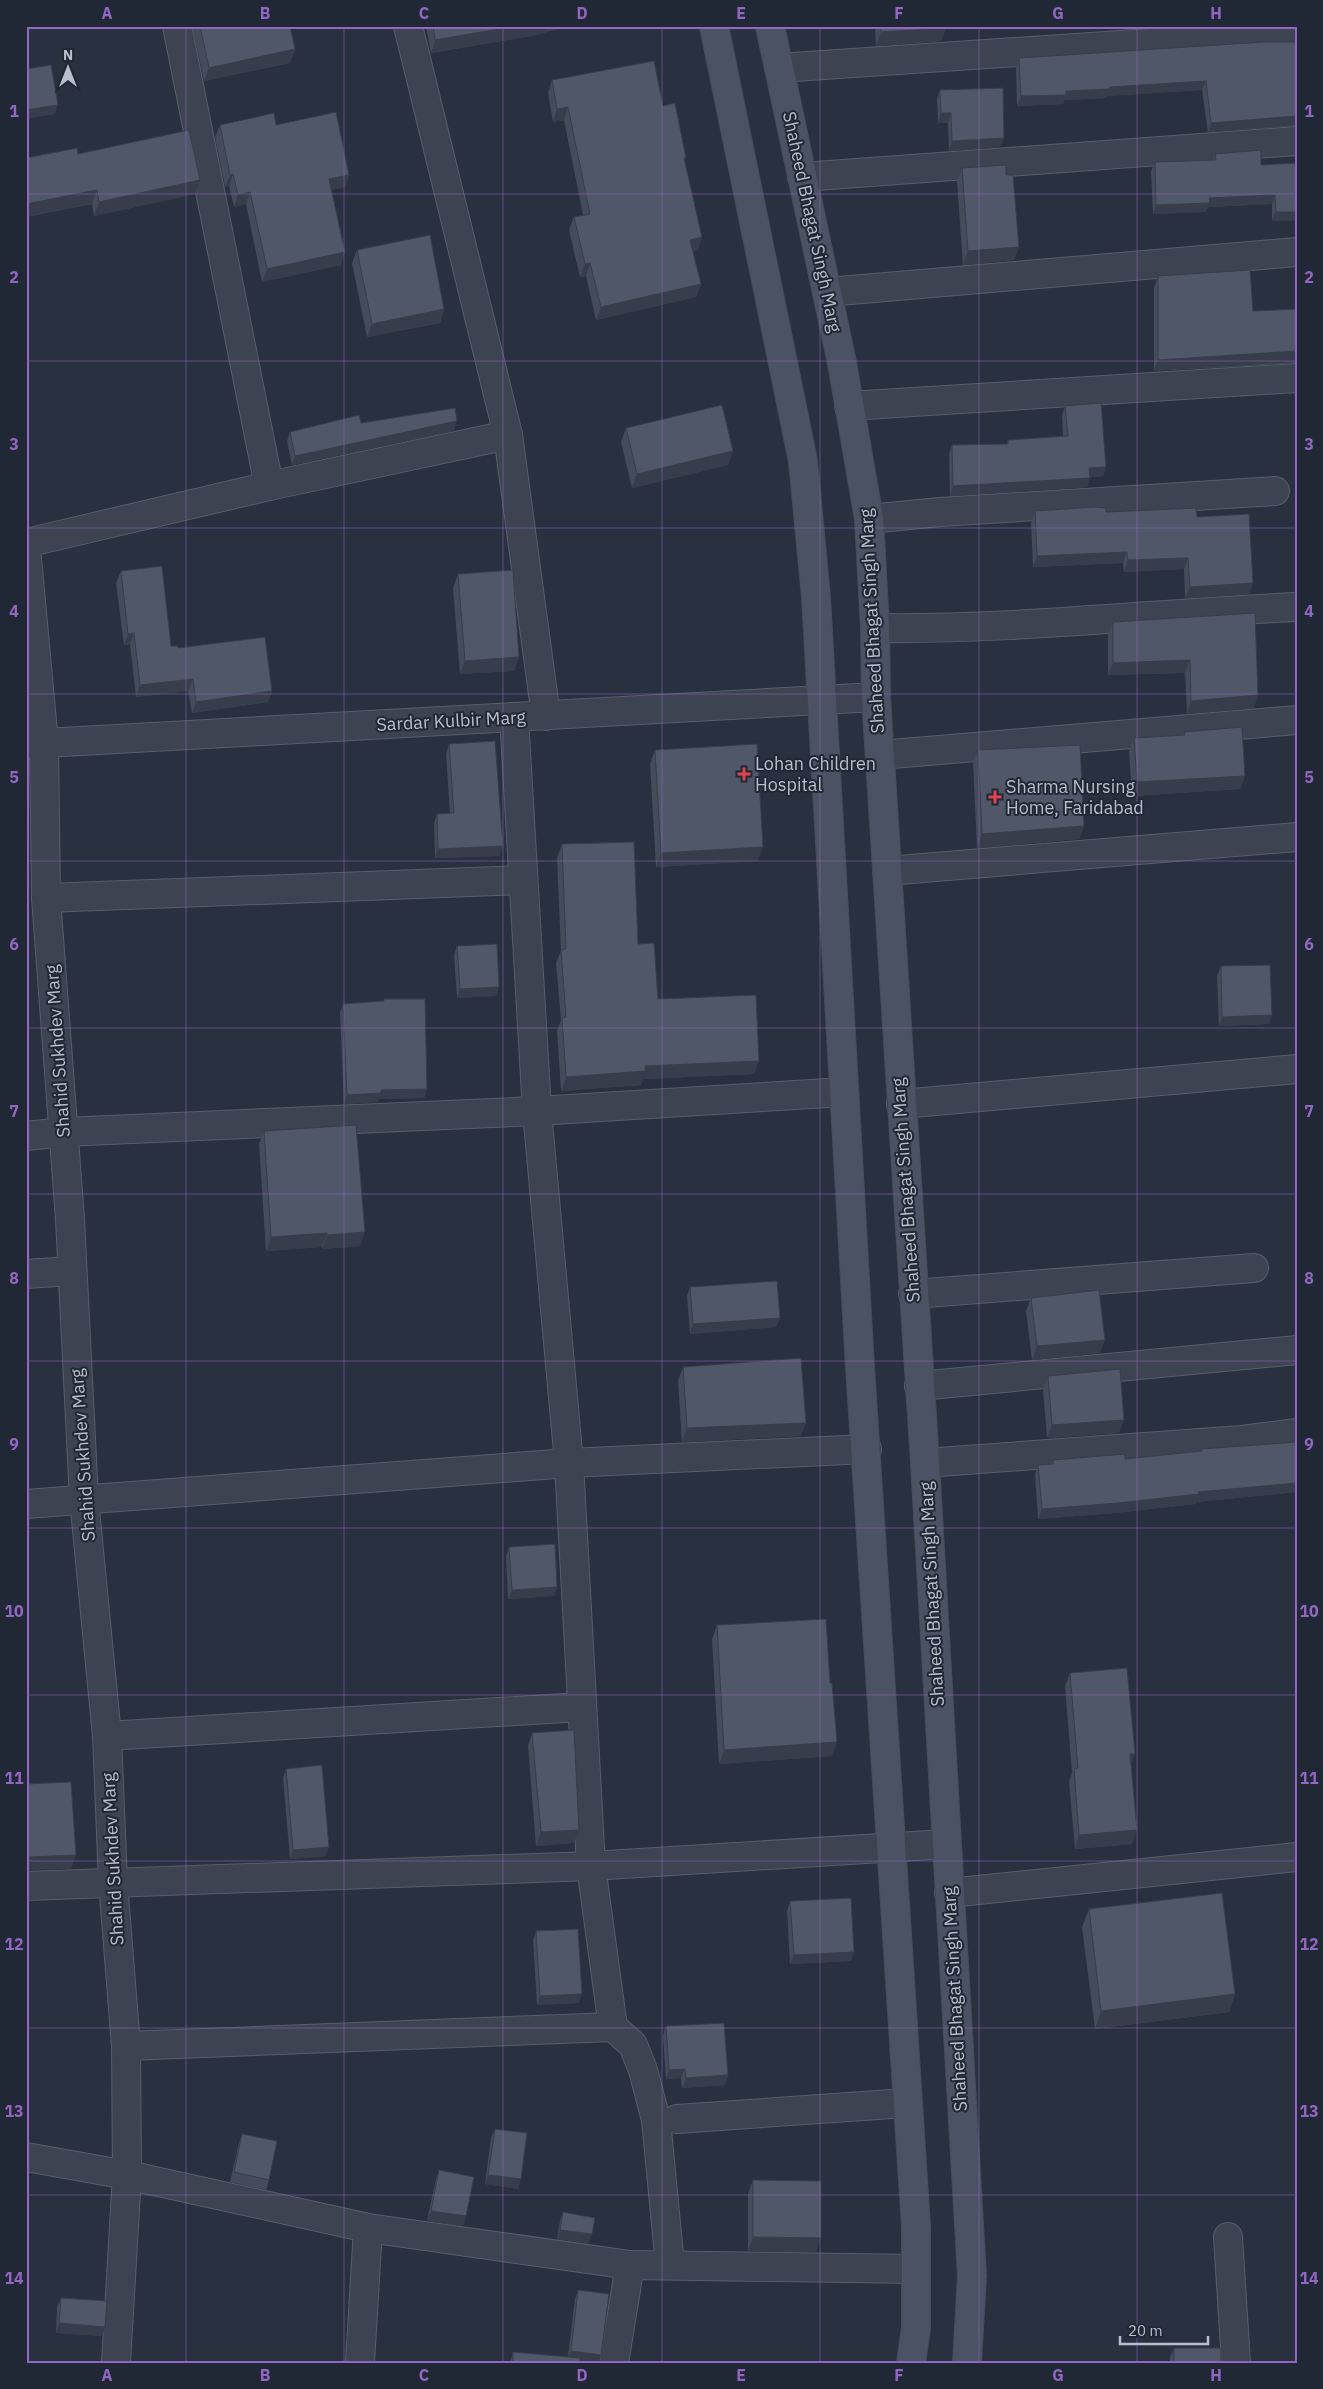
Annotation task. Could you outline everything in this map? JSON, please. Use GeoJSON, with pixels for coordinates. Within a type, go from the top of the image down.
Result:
{"type":"FeatureCollection","features":[{"type":"Feature","properties":{"kind":"street"},"geometry":{"type":"LineString","coordinates":[[177,26],[269,486]]}},
{"type":"Feature","properties":{"kind":"street"},"geometry":{"type":"LineString","coordinates":[[408,26],[508,435],[546,716]]}},
{"type":"Feature","properties":{"kind":"street"},"geometry":{"type":"LineString","coordinates":[[714,26],[803,461],[816,597],[844,1092],[906,2103],[916,2226],[916,2328],[911,2363]]}},
{"type":"Feature","properties":{"kind":"street","name":"Shaheed Bhagat Singh Marg"},"geometry":{"type":"LineString","coordinates":[[770,26],[827,292],[869,519],[875,628],[876,697],[918,1386],[925,1463],[972,2276],[967,2363]]}},
{"type":"Feature","properties":{"kind":"street"},"geometry":{"type":"LineString","coordinates":[[779,68],[1297,32]]}},
{"type":"Feature","properties":{"kind":"street"},"geometry":{"type":"LineString","coordinates":[[802,177],[1297,141]]}},
{"type":"Feature","properties":{"kind":"street"},"geometry":{"type":"LineString","coordinates":[[827,292],[1297,252]]}},
{"type":"Feature","properties":{"kind":"street"},"geometry":{"type":"LineString","coordinates":[[849,406],[1297,378]]}},
{"type":"Feature","properties":{"kind":"street"},"geometry":{"type":"LineString","coordinates":[[26,543],[269,486],[508,435]]}},
{"type":"Feature","properties":{"kind":"street"},"geometry":{"type":"LineString","coordinates":[[869,519],[940,512],[1275,491]]}},
{"type":"Feature","properties":{"kind":"street","name":"Shahid Sukhdev Marg"},"geometry":{"type":"LineString","coordinates":[[26,547],[35,744],[64,1132],[84,1499],[107,1736],[113,1882],[126,2046],[127,2175],[116,2363]]}},
{"type":"Feature","properties":{"kind":"street"},"geometry":{"type":"LineString","coordinates":[[875,628],[932,629],[1297,607]]}},
{"type":"Feature","properties":{"kind":"street","name":"Sardar Kulbir Marg"},"geometry":{"type":"LineString","coordinates":[[35,744],[876,697]]}},
{"type":"Feature","properties":{"kind":"street"},"geometry":{"type":"LineString","coordinates":[[514,717],[536,1111],[569,1463],[591,1866],[613,2027],[633,2045],[643,2070],[656,2120],[670,2265]]}},
{"type":"Feature","properties":{"kind":"street"},"geometry":{"type":"LineString","coordinates":[[880,755],[1297,720]]}},
{"type":"Feature","properties":{"kind":"street"},"geometry":{"type":"LineString","coordinates":[[887,871],[1297,837]]}},
{"type":"Feature","properties":{"kind":"street"},"geometry":{"type":"LineString","coordinates":[[46,898],[523,880]]}},
{"type":"Feature","properties":{"kind":"street"},"geometry":{"type":"LineString","coordinates":[[901,1104],[1297,1069]]}},
{"type":"Feature","properties":{"kind":"street"},"geometry":{"type":"LineString","coordinates":[[26,1136],[64,1132],[536,1111],[844,1092]]}},
{"type":"Feature","properties":{"kind":"street"},"geometry":{"type":"LineString","coordinates":[[913,1294],[1254,1268]]}},
{"type":"Feature","properties":{"kind":"street"},"geometry":{"type":"LineString","coordinates":[[26,1274],[72,1271]]}},
{"type":"Feature","properties":{"kind":"street"},"geometry":{"type":"LineString","coordinates":[[918,1386],[1297,1350]]}},
{"type":"Feature","properties":{"kind":"street"},"geometry":{"type":"LineString","coordinates":[[925,1463],[1242,1440],[1297,1433]]}},
{"type":"Feature","properties":{"kind":"street"},"geometry":{"type":"LineString","coordinates":[[26,1504],[569,1463],[867,1449]]}},
{"type":"Feature","properties":{"kind":"street"},"geometry":{"type":"LineString","coordinates":[[107,1736],[581,1707]]}},
{"type":"Feature","properties":{"kind":"street"},"geometry":{"type":"LineString","coordinates":[[26,1886],[591,1866],[946,1844]]}},
{"type":"Feature","properties":{"kind":"street"},"geometry":{"type":"LineString","coordinates":[[949,1893],[1297,1857]]}},
{"type":"Feature","properties":{"kind":"street"},"geometry":{"type":"LineString","coordinates":[[126,2046],[613,2027]]}},
{"type":"Feature","properties":{"kind":"street"},"geometry":{"type":"LineString","coordinates":[[677,2119],[906,2103]]}},
{"type":"Feature","properties":{"kind":"street"},"geometry":{"type":"LineString","coordinates":[[26,2157],[127,2175],[368,2228],[630,2265],[916,2269]]}},
{"type":"Feature","properties":{"kind":"street"},"geometry":{"type":"LineString","coordinates":[[360,2363],[368,2228]]}},
{"type":"Feature","properties":{"kind":"street"},"geometry":{"type":"LineString","coordinates":[[1228,2237],[1236,2363]]}},
{"type":"Feature","properties":{"kind":"street"},"geometry":{"type":"LineString","coordinates":[[614,2363],[630,2265]]}},
{"type":"Feature","properties":{"kind":"building"},"geometry":{"type":"Polygon","coordinates":[[[200,26],[290,26],[295,49],[209,68],[200,26]]]}},
{"type":"Feature","properties":{"kind":"building"},"geometry":{"type":"Polygon","coordinates":[[[433,26],[516,26],[435,40],[433,26]]]}},
{"type":"Feature","properties":{"kind":"building"},"geometry":{"type":"Polygon","coordinates":[[[881,26],[946,26],[946,28],[881,32],[881,26]]]}},
{"type":"Feature","properties":{"kind":"building"},"geometry":{"type":"Polygon","coordinates":[[[1264,42],[1297,42],[1297,116],[1211,123],[1206,81],[1066,91],[1066,95],[1021,96],[1019,58],[1264,42]]]}},
{"type":"Feature","properties":{"kind":"building"},"geometry":{"type":"Polygon","coordinates":[[[654,61],[663,106],[675,103],[686,158],[684,158],[702,237],[690,240],[701,284],[601,307],[590,263],[585,264],[574,217],[590,214],[568,107],[557,109],[552,80],[654,61]]]}},
{"type":"Feature","properties":{"kind":"building"},"geometry":{"type":"Polygon","coordinates":[[[51,65],[58,105],[26,110],[26,69],[51,65]]]}},
{"type":"Feature","properties":{"kind":"building"},"geometry":{"type":"Polygon","coordinates":[[[1003,88],[1004,138],[952,141],[951,113],[941,113],[940,90],[1003,88]]]}},
{"type":"Feature","properties":{"kind":"building"},"geometry":{"type":"Polygon","coordinates":[[[336,112],[349,175],[329,179],[345,252],[267,269],[250,192],[238,195],[233,174],[230,175],[220,125],[274,113],[276,125],[336,112]]]}},
{"type":"Feature","properties":{"kind":"building"},"geometry":{"type":"Polygon","coordinates":[[[189,130],[200,180],[99,202],[97,190],[26,204],[26,158],[77,148],[78,154],[189,130]]]}},
{"type":"Feature","properties":{"kind":"building"},"geometry":{"type":"Polygon","coordinates":[[[1261,150],[1261,165],[1297,163],[1297,212],[1276,212],[1275,195],[1209,198],[1210,203],[1156,205],[1155,162],[1216,160],[1215,154],[1261,150]]]}},
{"type":"Feature","properties":{"kind":"building"},"geometry":{"type":"Polygon","coordinates":[[[1006,165],[1006,175],[1013,175],[1019,247],[968,251],[962,168],[1006,165]]]}},
{"type":"Feature","properties":{"kind":"building"},"geometry":{"type":"Polygon","coordinates":[[[430,235],[444,309],[372,324],[357,250],[430,235]]]}},
{"type":"Feature","properties":{"kind":"building"},"geometry":{"type":"Polygon","coordinates":[[[1250,270],[1253,311],[1297,309],[1297,351],[1158,360],[1158,276],[1250,270]]]}},
{"type":"Feature","properties":{"kind":"building"},"geometry":{"type":"Polygon","coordinates":[[[1101,403],[1106,467],[1089,468],[1090,478],[953,486],[952,445],[1008,444],[1008,440],[1068,436],[1065,406],[1101,403]]]}},
{"type":"Feature","properties":{"kind":"building"},"geometry":{"type":"Polygon","coordinates":[[[722,405],[733,451],[637,474],[626,428],[722,405]]]}},
{"type":"Feature","properties":{"kind":"building"},"geometry":{"type":"Polygon","coordinates":[[[455,408],[457,421],[295,456],[290,432],[359,415],[361,423],[455,408]]]}},
{"type":"Feature","properties":{"kind":"building"},"geometry":{"type":"Polygon","coordinates":[[[1094,507],[1106,508],[1106,512],[1196,508],[1197,517],[1249,514],[1253,583],[1190,587],[1188,558],[1128,560],[1127,552],[1037,556],[1035,511],[1094,507]]]}},
{"type":"Feature","properties":{"kind":"building"},"geometry":{"type":"Polygon","coordinates":[[[162,566],[171,646],[178,646],[178,648],[265,637],[272,691],[196,702],[193,679],[140,685],[134,633],[128,634],[121,571],[162,566]]]}},
{"type":"Feature","properties":{"kind":"building"},"geometry":{"type":"Polygon","coordinates":[[[513,570],[519,657],[465,661],[458,574],[513,570]]]}},
{"type":"Feature","properties":{"kind":"building"},"geometry":{"type":"Polygon","coordinates":[[[1255,613],[1258,695],[1191,701],[1190,660],[1113,663],[1113,622],[1255,613]]]}},
{"type":"Feature","properties":{"kind":"building"},"geometry":{"type":"Polygon","coordinates":[[[1242,727],[1245,776],[1137,782],[1134,738],[1185,735],[1184,732],[1242,727]]]}},
{"type":"Feature","properties":{"kind":"building"},"geometry":{"type":"Polygon","coordinates":[[[495,741],[503,846],[438,849],[437,814],[454,813],[449,744],[495,741]]]}},
{"type":"Feature","properties":{"kind":"building"},"geometry":{"type":"Polygon","coordinates":[[[757,744],[763,847],[661,853],[655,750],[757,744]]]}},
{"type":"Feature","properties":{"kind":"building"},"geometry":{"type":"Polygon","coordinates":[[[1080,745],[1084,826],[982,834],[978,750],[1080,745]]]}},
{"type":"Feature","properties":{"kind":"building"},"geometry":{"type":"Polygon","coordinates":[[[634,842],[638,944],[654,943],[658,999],[756,995],[759,1061],[645,1066],[646,1071],[566,1077],[562,1018],[566,1017],[561,950],[566,949],[562,844],[634,842]]]}},
{"type":"Feature","properties":{"kind":"building"},"geometry":{"type":"Polygon","coordinates":[[[497,944],[499,987],[460,989],[457,946],[497,944]]]}},
{"type":"Feature","properties":{"kind":"building"},"geometry":{"type":"Polygon","coordinates":[[[1270,965],[1272,1015],[1222,1017],[1221,966],[1270,965]]]}},
{"type":"Feature","properties":{"kind":"building"},"geometry":{"type":"Polygon","coordinates":[[[384,999],[425,999],[427,1089],[381,1090],[381,1093],[347,1095],[343,1004],[384,1001],[384,999]]]}},
{"type":"Feature","properties":{"kind":"building"},"geometry":{"type":"Polygon","coordinates":[[[356,1125],[365,1232],[271,1237],[264,1131],[356,1125]]]}},
{"type":"Feature","properties":{"kind":"building"},"geometry":{"type":"Polygon","coordinates":[[[777,1281],[780,1318],[693,1324],[690,1287],[777,1281]]]}},
{"type":"Feature","properties":{"kind":"building"},"geometry":{"type":"Polygon","coordinates":[[[1099,1290],[1105,1340],[1037,1346],[1031,1298],[1099,1290]]]}},
{"type":"Feature","properties":{"kind":"building"},"geometry":{"type":"Polygon","coordinates":[[[801,1358],[806,1423],[687,1428],[683,1367],[801,1358]]]}},
{"type":"Feature","properties":{"kind":"building"},"geometry":{"type":"Polygon","coordinates":[[[1120,1369],[1124,1420],[1052,1425],[1048,1376],[1120,1369]]]}},
{"type":"Feature","properties":{"kind":"building"},"geometry":{"type":"Polygon","coordinates":[[[1297,1442],[1297,1483],[1198,1492],[1199,1494],[1118,1503],[1042,1509],[1038,1465],[1053,1464],[1053,1460],[1125,1454],[1125,1459],[1202,1451],[1201,1449],[1297,1442]]]}},
{"type":"Feature","properties":{"kind":"building"},"geometry":{"type":"Polygon","coordinates":[[[555,1544],[557,1587],[512,1590],[509,1547],[555,1544]]]}},
{"type":"Feature","properties":{"kind":"building"},"geometry":{"type":"Polygon","coordinates":[[[826,1619],[830,1683],[832,1683],[837,1742],[724,1750],[717,1625],[826,1619]]]}},
{"type":"Feature","properties":{"kind":"building"},"geometry":{"type":"Polygon","coordinates":[[[1127,1668],[1135,1754],[1130,1754],[1137,1830],[1079,1835],[1074,1769],[1078,1768],[1070,1673],[1127,1668]]]}},
{"type":"Feature","properties":{"kind":"building"},"geometry":{"type":"Polygon","coordinates":[[[574,1730],[579,1830],[541,1832],[532,1733],[574,1730]]]}},
{"type":"Feature","properties":{"kind":"building"},"geometry":{"type":"Polygon","coordinates":[[[322,1765],[329,1847],[293,1850],[286,1769],[322,1765]]]}},
{"type":"Feature","properties":{"kind":"building"},"geometry":{"type":"Polygon","coordinates":[[[71,1782],[76,1855],[26,1858],[26,1784],[71,1782]]]}},
{"type":"Feature","properties":{"kind":"building"},"geometry":{"type":"Polygon","coordinates":[[[1222,1893],[1235,1994],[1101,2011],[1089,1909],[1222,1893]]]}},
{"type":"Feature","properties":{"kind":"building"},"geometry":{"type":"Polygon","coordinates":[[[851,1898],[854,1952],[794,1955],[790,1901],[851,1898]]]}},
{"type":"Feature","properties":{"kind":"building"},"geometry":{"type":"Polygon","coordinates":[[[578,1929],[582,1994],[540,1996],[536,1931],[578,1929]]]}},
{"type":"Feature","properties":{"kind":"building"},"geometry":{"type":"Polygon","coordinates":[[[724,2023],[728,2075],[686,2078],[685,2069],[669,2070],[666,2026],[724,2023]]]}},
{"type":"Feature","properties":{"kind":"building"},"geometry":{"type":"Polygon","coordinates":[[[495,2129],[527,2133],[521,2179],[488,2175],[495,2129]]]}},
{"type":"Feature","properties":{"kind":"building"},"geometry":{"type":"Polygon","coordinates":[[[242,2134],[277,2141],[269,2180],[234,2172],[242,2134]]]}},
{"type":"Feature","properties":{"kind":"building"},"geometry":{"type":"Polygon","coordinates":[[[439,2170],[474,2177],[466,2216],[431,2211],[439,2170]]]}},
{"type":"Feature","properties":{"kind":"building"},"geometry":{"type":"Polygon","coordinates":[[[753,2180],[821,2181],[821,2238],[753,2237],[753,2180]]]}},
{"type":"Feature","properties":{"kind":"building"},"geometry":{"type":"Polygon","coordinates":[[[563,2212],[595,2218],[592,2234],[560,2230],[563,2212]]]}},
{"type":"Feature","properties":{"kind":"building"},"geometry":{"type":"Polygon","coordinates":[[[578,2290],[609,2294],[601,2355],[571,2351],[578,2290]]]}},
{"type":"Feature","properties":{"kind":"building"},"geometry":{"type":"Polygon","coordinates":[[[61,2298],[107,2301],[105,2327],[59,2323],[61,2298]]]}},
{"type":"Feature","properties":{"kind":"building"},"geometry":{"type":"Polygon","coordinates":[[[1174,2348],[1221,2348],[1221,2363],[1174,2363],[1174,2348]]]}},
{"type":"Feature","properties":{"kind":"building"},"geometry":{"type":"Polygon","coordinates":[[[513,2352],[580,2358],[580,2363],[513,2363],[513,2352]]]}},
{"type":"Feature","properties":{"kind":"place","name":"Lohan Children Hospital"},"geometry":{"type":"Point","coordinates":[744,774]}},
{"type":"Feature","properties":{"kind":"place","name":"Sharma Nursing Home, Faridabad"},"geometry":{"type":"Point","coordinates":[995,797]}}]}
